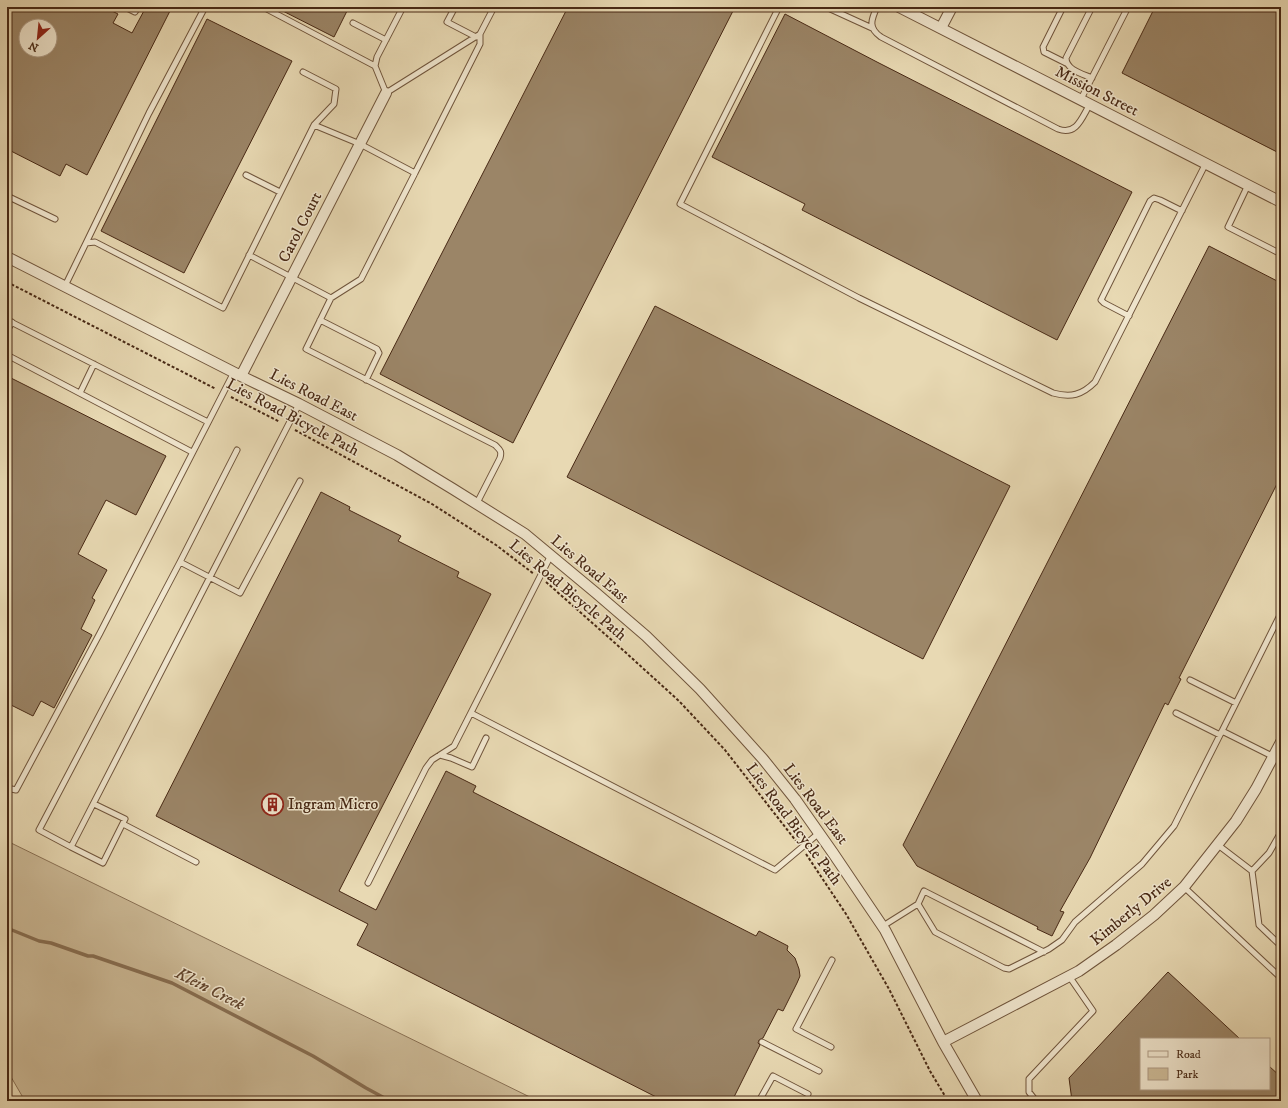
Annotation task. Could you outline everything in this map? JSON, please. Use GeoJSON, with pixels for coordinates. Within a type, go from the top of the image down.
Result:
{"type":"FeatureCollection","features":[{"type":"Feature","properties":{"kind":"street","name":"Mission Street"},"geometry":{"type":"LineString","coordinates":[[899,7],[1281,202]]}},
{"type":"Feature","properties":{"kind":"street"},"geometry":{"type":"LineString","coordinates":[[941,28],[952,7]]}},
{"type":"Feature","properties":{"kind":"street","name":"Carol Court"},"geometry":{"type":"LineString","coordinates":[[237,374],[291,277],[386,93]]}},
{"type":"Feature","properties":{"kind":"street","name":"Lies Road East"},"geometry":{"type":"LineString","coordinates":[[7,257],[299,404],[396,455],[525,534],[646,636],[700,689],[763,759],[795,799],[883,926],[943,1042],[977,1101]]}},
{"type":"Feature","properties":{"kind":"street","name":"Kimberly Drive"},"geometry":{"type":"LineString","coordinates":[[943,1042],[1069,976],[1129,935],[1184,887],[1236,821],[1274,757],[1281,742]]}},
{"type":"Feature","properties":{"kind":"lane"},"geometry":{"type":"LineString","coordinates":[[125,7],[135,12],[138,7]]}},
{"type":"Feature","properties":{"kind":"lane"},"geometry":{"type":"LineString","coordinates":[[65,286],[149,113],[205,7]]}},
{"type":"Feature","properties":{"kind":"lane"},"geometry":{"type":"LineString","coordinates":[[263,7],[375,66]]}},
{"type":"Feature","properties":{"kind":"lane"},"geometry":{"type":"LineString","coordinates":[[403,7],[377,57],[375,66],[386,93],[478,35],[494,7]]}},
{"type":"Feature","properties":{"kind":"lane"},"geometry":{"type":"LineString","coordinates":[[455,7],[447,22],[478,35]]}},
{"type":"Feature","properties":{"kind":"lane"},"geometry":{"type":"LineString","coordinates":[[779,7],[680,204],[859,298],[1053,393],[1060,395],[1079,394],[1087,390],[1095,382],[1206,163]]}},
{"type":"Feature","properties":{"kind":"lane"},"geometry":{"type":"LineString","coordinates":[[826,7],[872,28]]}},
{"type":"Feature","properties":{"kind":"lane"},"geometry":{"type":"LineString","coordinates":[[877,7],[871,22],[874,32],[880,37],[1064,131],[1071,130],[1076,127],[1092,78],[1128,7]]}},
{"type":"Feature","properties":{"kind":"lane"},"geometry":{"type":"LineString","coordinates":[[1064,7],[1043,47],[1044,52],[1092,78]]}},
{"type":"Feature","properties":{"kind":"lane"},"geometry":{"type":"LineString","coordinates":[[1066,63],[1066,58],[1092,7]]}},
{"type":"Feature","properties":{"kind":"lane"},"geometry":{"type":"LineString","coordinates":[[353,23],[386,40]]}},
{"type":"Feature","properties":{"kind":"lane"},"geometry":{"type":"LineString","coordinates":[[477,504],[500,458],[500,450],[495,445],[306,349],[331,298],[361,279],[480,44],[478,35]]}},
{"type":"Feature","properties":{"kind":"lane"},"geometry":{"type":"LineString","coordinates":[[86,244],[95,242],[223,308],[314,125],[334,104],[336,89],[303,72]]}},
{"type":"Feature","properties":{"kind":"lane"},"geometry":{"type":"LineString","coordinates":[[314,125],[360,144],[415,173]]}},
{"type":"Feature","properties":{"kind":"lane"},"geometry":{"type":"LineString","coordinates":[[246,175],[280,192]]}},
{"type":"Feature","properties":{"kind":"lane"},"geometry":{"type":"LineString","coordinates":[[1248,185],[1228,227],[1281,254]]}},
{"type":"Feature","properties":{"kind":"lane"},"geometry":{"type":"LineString","coordinates":[[7,196],[55,219]]}},
{"type":"Feature","properties":{"kind":"lane"},"geometry":{"type":"LineString","coordinates":[[1129,316],[1101,300],[1150,201],[1154,198],[1182,211]]}},
{"type":"Feature","properties":{"kind":"lane"},"geometry":{"type":"LineString","coordinates":[[249,256],[331,298]]}},
{"type":"Feature","properties":{"kind":"lane"},"geometry":{"type":"LineString","coordinates":[[320,320],[377,349],[380,353],[366,380]]}},
{"type":"Feature","properties":{"kind":"lane"},"geometry":{"type":"LineString","coordinates":[[7,331],[9,321],[208,422]]}},
{"type":"Feature","properties":{"kind":"lane"},"geometry":{"type":"LineString","coordinates":[[7,355],[192,452]]}},
{"type":"Feature","properties":{"kind":"lane"},"geometry":{"type":"LineString","coordinates":[[80,393],[94,364]]}},
{"type":"Feature","properties":{"kind":"lane"},"geometry":{"type":"LineString","coordinates":[[7,788],[16,790],[100,633],[223,393],[237,374]]}},
{"type":"Feature","properties":{"kind":"lane"},"geometry":{"type":"LineString","coordinates":[[71,847],[299,404]]}},
{"type":"Feature","properties":{"kind":"lane"},"geometry":{"type":"LineString","coordinates":[[94,804],[126,820],[103,863],[39,830],[180,562],[237,450]]}},
{"type":"Feature","properties":{"kind":"lane"},"geometry":{"type":"LineString","coordinates":[[180,562],[240,593],[300,481]]}},
{"type":"Feature","properties":{"kind":"lane"},"geometry":{"type":"LineString","coordinates":[[368,883],[426,768],[432,760],[454,746],[551,555]]}},
{"type":"Feature","properties":{"kind":"lane"},"geometry":{"type":"LineString","coordinates":[[918,904],[935,932],[939,935],[1004,968],[1010,969],[1044,952],[1062,940],[1075,922],[1142,864],[1174,826],[1281,612]]}},
{"type":"Feature","properties":{"kind":"lane"},"geometry":{"type":"LineString","coordinates":[[1190,680],[1236,703]]}},
{"type":"Feature","properties":{"kind":"lane"},"geometry":{"type":"LineString","coordinates":[[471,713],[775,870],[819,833]]}},
{"type":"Feature","properties":{"kind":"lane"},"geometry":{"type":"LineString","coordinates":[[1176,713],[1274,757]]}},
{"type":"Feature","properties":{"kind":"lane"},"geometry":{"type":"LineString","coordinates":[[440,755],[472,767],[486,738]]}},
{"type":"Feature","properties":{"kind":"lane"},"geometry":{"type":"LineString","coordinates":[[123,824],[196,862]]}},
{"type":"Feature","properties":{"kind":"lane"},"geometry":{"type":"LineString","coordinates":[[1252,871],[1270,853],[1281,832]]}},
{"type":"Feature","properties":{"kind":"lane"},"geometry":{"type":"LineString","coordinates":[[1218,845],[1252,871],[1259,925],[1280,944]]}},
{"type":"Feature","properties":{"kind":"lane"},"geometry":{"type":"LineString","coordinates":[[1184,887],[1281,978]]}},
{"type":"Feature","properties":{"kind":"lane"},"geometry":{"type":"LineString","coordinates":[[883,926],[918,904],[924,891],[1044,952]]}},
{"type":"Feature","properties":{"kind":"lane"},"geometry":{"type":"LineString","coordinates":[[831,1047],[796,1029],[832,960]]}},
{"type":"Feature","properties":{"kind":"lane"},"geometry":{"type":"LineString","coordinates":[[1036,1101],[1029,1092],[1029,1080],[1093,1011],[1069,976]]}},
{"type":"Feature","properties":{"kind":"lane"},"geometry":{"type":"LineString","coordinates":[[762,1042],[819,1071]]}},
{"type":"Feature","properties":{"kind":"lane"},"geometry":{"type":"LineString","coordinates":[[759,1101],[773,1076],[808,1094]]}},
{"type":"Feature","properties":{"kind":"path","name":"Lies Road Bicycle Path"},"geometry":{"type":"LineString","coordinates":[[7,282],[288,426],[432,504],[496,545],[569,602],[679,701],[725,750],[801,848],[846,914],[889,989],[930,1071],[948,1101]]}},
{"type":"Feature","properties":{"kind":"green space"},"geometry":{"type":"Polygon","coordinates":[[[7,841],[538,1101],[25,1101],[7,1070],[7,841]]]}},
{"type":"Feature","properties":{"kind":"building"},"geometry":{"type":"Polygon","coordinates":[[[7,7],[104,7],[118,14],[113,23],[132,33],[146,7],[172,7],[87,175],[66,164],[60,176],[7,149],[7,7]]]}},
{"type":"Feature","properties":{"kind":"building"},"geometry":{"type":"Polygon","coordinates":[[[275,7],[349,7],[334,37],[275,7]]]}},
{"type":"Feature","properties":{"kind":"building"},"geometry":{"type":"Polygon","coordinates":[[[568,7],[735,7],[513,443],[380,374],[568,7]]]}},
{"type":"Feature","properties":{"kind":"building"},"geometry":{"type":"Polygon","coordinates":[[[1155,7],[1281,7],[1281,154],[1122,73],[1155,7]]]}},
{"type":"Feature","properties":{"kind":"building"},"geometry":{"type":"Polygon","coordinates":[[[785,14],[1132,192],[1057,340],[802,210],[805,204],[712,157],[785,14]]]}},
{"type":"Feature","properties":{"kind":"building"},"geometry":{"type":"Polygon","coordinates":[[[207,19],[292,61],[184,273],[101,231],[207,19]]]}},
{"type":"Feature","properties":{"kind":"building"},"geometry":{"type":"Polygon","coordinates":[[[1209,246],[1281,283],[1281,476],[1179,678],[1181,679],[1168,705],[1165,703],[1090,858],[1060,911],[1064,912],[1052,936],[1037,929],[1038,927],[917,866],[903,845],[1209,246]]]}},
{"type":"Feature","properties":{"kind":"building"},"geometry":{"type":"Polygon","coordinates":[[[655,306],[1010,486],[923,659],[567,477],[655,306]]]}},
{"type":"Feature","properties":{"kind":"building"},"geometry":{"type":"Polygon","coordinates":[[[7,376],[166,456],[136,515],[106,500],[78,554],[107,570],[92,598],[95,600],[81,629],[92,635],[54,708],[41,701],[33,716],[7,703],[7,376]]]}},
{"type":"Feature","properties":{"kind":"building","name":"Ingram Micro"},"geometry":{"type":"Polygon","coordinates":[[[321,492],[350,507],[349,510],[401,536],[398,541],[459,572],[457,577],[491,594],[339,891],[376,910],[446,771],[476,786],[473,792],[756,936],[759,931],[788,946],[787,950],[795,958],[800,976],[783,1011],[778,1009],[763,1038],[759,1040],[758,1043],[760,1045],[732,1101],[664,1101],[357,945],[368,924],[156,816],[321,492]]]}},
{"type":"Feature","properties":{"kind":"building"},"geometry":{"type":"Polygon","coordinates":[[[1168,972],[1239,1038],[1140,1038],[1140,1090],[1270,1090],[1270,1067],[1281,1077],[1281,1101],[1072,1101],[1069,1078],[1168,972]]]}},
{"type":"Feature","properties":{"kind":"waterway","name":"Klein Creek"},"geometry":{"type":"LineString","coordinates":[[7,928],[39,941],[51,943],[88,956],[93,956],[172,983],[313,1056],[390,1101]]}},
{"type":"Feature","properties":{"kind":"place","name":"Ingram Micro"},"geometry":{"type":"Point","coordinates":[273,804]}}]}
